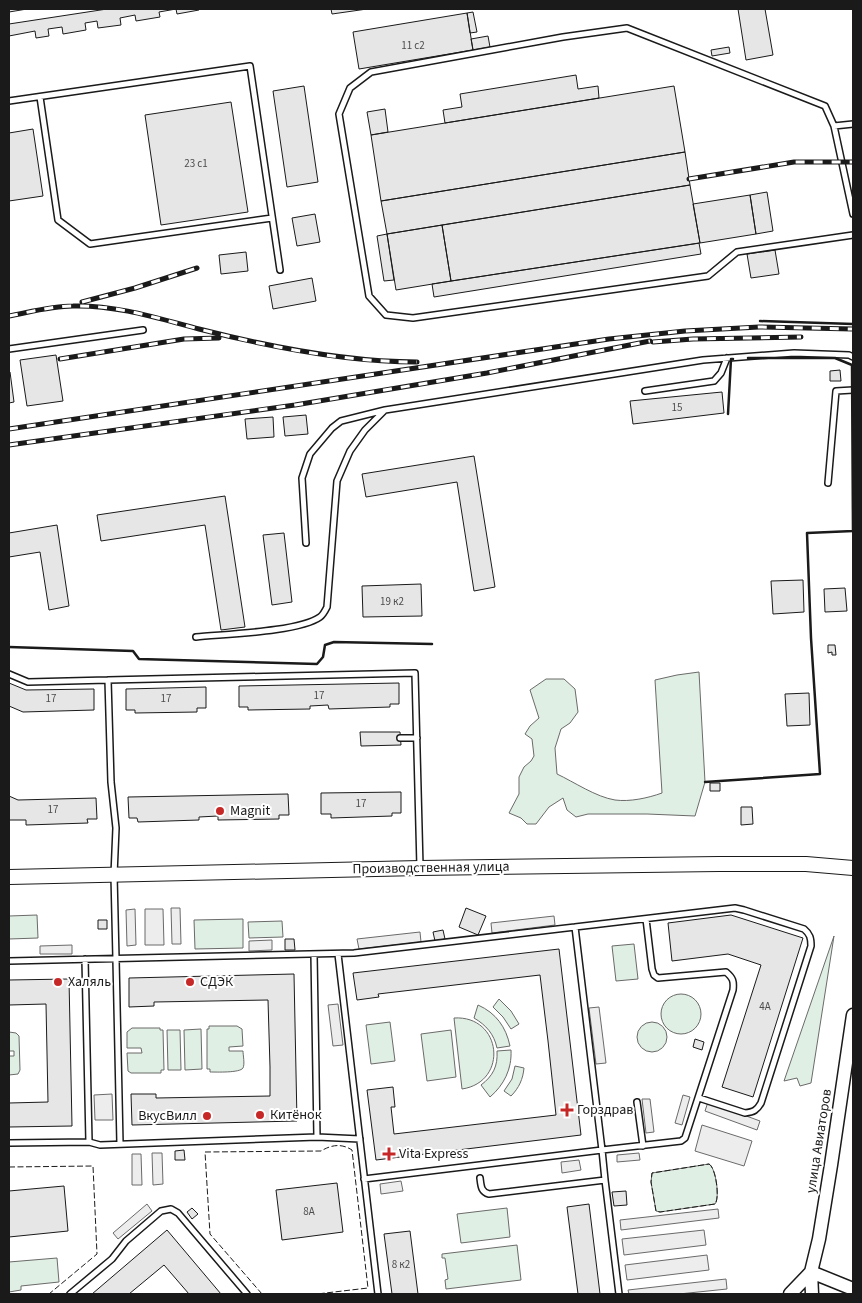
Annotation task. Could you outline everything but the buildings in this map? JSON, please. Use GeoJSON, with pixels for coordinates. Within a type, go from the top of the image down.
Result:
{"type":"FeatureCollection","features":[{"type":"Feature","properties":{"kind":"main road","name":"Производственная улица"},"geometry":{"type":"LineString","coordinates":[[9,877],[719,864],[806,864],[853,868]]}},
{"type":"Feature","properties":{"kind":"street","name":"улица Авиаторов"},"geometry":{"type":"LineString","coordinates":[[812,1294],[811,1272],[819,1239],[830,1174],[853,1015]]}},
{"type":"Feature","properties":{"kind":"street"},"geometry":{"type":"LineString","coordinates":[[790,1294],[811,1272],[853,1289]]}},
{"type":"Feature","properties":{"kind":"lane"},"geometry":{"type":"LineString","coordinates":[[853,214],[834,126],[825,106],[627,28],[563,37],[371,72],[350,88],[339,114],[369,296],[386,315],[413,318],[708,276],[737,252],[853,235]]}},
{"type":"Feature","properties":{"kind":"lane"},"geometry":{"type":"LineString","coordinates":[[9,101],[250,66],[280,270]]}},
{"type":"Feature","properties":{"kind":"lane"},"geometry":{"type":"LineString","coordinates":[[40,97],[58,220],[90,244],[272,218]]}},
{"type":"Feature","properties":{"kind":"lane"},"geometry":{"type":"LineString","coordinates":[[834,126],[853,124]]}},
{"type":"Feature","properties":{"kind":"lane"},"geometry":{"type":"LineString","coordinates":[[9,349],[144,330]]}},
{"type":"Feature","properties":{"kind":"lane"},"geometry":{"type":"LineString","coordinates":[[306,543],[302,478],[310,454],[332,428],[342,422],[385,410],[704,360],[794,353],[849,355],[853,357]]}},
{"type":"Feature","properties":{"kind":"lane"},"geometry":{"type":"LineString","coordinates":[[645,391],[714,381],[721,372],[727,358]]}},
{"type":"Feature","properties":{"kind":"lane"},"geometry":{"type":"LineString","coordinates":[[828,483],[836,391],[853,390]]}},
{"type":"Feature","properties":{"kind":"lane"},"geometry":{"type":"LineString","coordinates":[[196,637],[294,626],[304,624],[321,616],[327,608],[337,481],[350,451],[365,430],[385,410]]}},
{"type":"Feature","properties":{"kind":"lane"},"geometry":{"type":"LineString","coordinates":[[9,674],[28,682],[415,674],[420,868]]}},
{"type":"Feature","properties":{"kind":"lane"},"geometry":{"type":"LineString","coordinates":[[108,680],[111,782],[116,828],[114,875],[120,1144]]}},
{"type":"Feature","properties":{"kind":"lane"},"geometry":{"type":"LineString","coordinates":[[400,738],[417,738]]}},
{"type":"Feature","properties":{"kind":"lane"},"geometry":{"type":"LineString","coordinates":[[9,961],[338,954],[740,909],[804,929],[810,938],[810,946],[761,1103],[753,1112],[746,1113],[699,1098]]}},
{"type":"Feature","properties":{"kind":"lane"},"geometry":{"type":"LineString","coordinates":[[364,1179],[684,1140],[699,1098],[734,982],[726,972],[658,978],[652,969],[646,919]]}},
{"type":"Feature","properties":{"kind":"lane"},"geometry":{"type":"LineString","coordinates":[[575,927],[619,1294]]}},
{"type":"Feature","properties":{"kind":"lane"},"geometry":{"type":"LineString","coordinates":[[314,954],[318,1137]]}},
{"type":"Feature","properties":{"kind":"lane"},"geometry":{"type":"LineString","coordinates":[[338,954],[378,1294]]}},
{"type":"Feature","properties":{"kind":"lane"},"geometry":{"type":"LineString","coordinates":[[85,960],[89,1142]]}},
{"type":"Feature","properties":{"kind":"lane"},"geometry":{"type":"LineString","coordinates":[[638,1102],[642,1146]]}},
{"type":"Feature","properties":{"kind":"lane"},"geometry":{"type":"LineString","coordinates":[[9,1143],[89,1142],[100,1145],[318,1137],[360,1139]]}},
{"type":"Feature","properties":{"kind":"lane"},"geometry":{"type":"LineString","coordinates":[[480,1178],[481,1188],[490,1194],[606,1180]]}},
{"type":"Feature","properties":{"kind":"lane"},"geometry":{"type":"LineString","coordinates":[[70,1294],[112,1259],[126,1241],[161,1211],[168,1209],[178,1213],[247,1294]]}},
{"type":"Feature","properties":{"kind":"green space"},"geometry":{"type":"Polygon","coordinates":[[[699,672],[705,782],[695,816],[588,814],[576,817],[567,810],[563,798],[549,807],[536,824],[527,824],[521,818],[509,813],[519,794],[519,777],[524,767],[534,756],[532,739],[525,734],[530,726],[539,718],[530,690],[546,679],[564,679],[575,689],[578,712],[570,723],[561,729],[555,748],[557,774],[593,793],[615,800],[633,800],[662,793],[655,680],[699,672]]]}},
{"type":"Feature","properties":{"kind":"green space"},"geometry":{"type":"Polygon","coordinates":[[[37,915],[38,938],[9,939],[9,916],[37,915]]]}},
{"type":"Feature","properties":{"kind":"green space"},"geometry":{"type":"Polygon","coordinates":[[[243,919],[243,948],[195,949],[194,920],[243,919]]]}},
{"type":"Feature","properties":{"kind":"green space"},"geometry":{"type":"Polygon","coordinates":[[[282,921],[283,937],[249,938],[248,922],[282,921]]]}},
{"type":"Feature","properties":{"kind":"green space"},"geometry":{"type":"Polygon","coordinates":[[[834,936],[811,1083],[800,1086],[797,1078],[784,1081],[834,936]]]}},
{"type":"Feature","properties":{"kind":"green space"},"geometry":{"type":"Polygon","coordinates":[[[634,944],[638,979],[616,981],[612,946],[634,944]]]}},
{"type":"Feature","properties":{"kind":"green space"},"geometry":{"type":"Polygon","coordinates":[[[681,994],[695,1000],[701,1014],[695,1028],[681,1034],[667,1028],[661,1014],[667,1000],[681,994]]]}},
{"type":"Feature","properties":{"kind":"green space"},"geometry":{"type":"Polygon","coordinates":[[[499,999],[511,1011],[519,1024],[511,1029],[493,1007],[499,999]]]}},
{"type":"Feature","properties":{"kind":"green space"},"geometry":{"type":"Polygon","coordinates":[[[478,1005],[490,1012],[499,1021],[506,1033],[510,1046],[497,1048],[489,1030],[474,1018],[478,1005]]]}},
{"type":"Feature","properties":{"kind":"green space"},"geometry":{"type":"Polygon","coordinates":[[[454,1018],[470,1020],[482,1027],[490,1037],[494,1050],[493,1063],[487,1075],[477,1084],[462,1089],[454,1018]]]}},
{"type":"Feature","properties":{"kind":"green space"},"geometry":{"type":"Polygon","coordinates":[[[390,1022],[395,1061],[371,1064],[366,1025],[390,1022]]]}},
{"type":"Feature","properties":{"kind":"green space"},"geometry":{"type":"Polygon","coordinates":[[[652,1022],[658,1023],[666,1031],[666,1043],[658,1051],[652,1052],[646,1051],[638,1043],[637,1037],[638,1031],[646,1023],[652,1022]]]}},
{"type":"Feature","properties":{"kind":"green space"},"geometry":{"type":"Polygon","coordinates":[[[209,1026],[237,1026],[242,1029],[243,1046],[229,1047],[229,1051],[243,1051],[244,1064],[241,1070],[210,1072],[210,1069],[207,1069],[207,1029],[209,1029],[209,1026]]]}},
{"type":"Feature","properties":{"kind":"green space"},"geometry":{"type":"Polygon","coordinates":[[[132,1028],[160,1028],[160,1030],[163,1030],[164,1070],[161,1070],[161,1073],[131,1073],[128,1071],[127,1053],[142,1053],[141,1048],[127,1048],[127,1032],[132,1028]]]}},
{"type":"Feature","properties":{"kind":"green space"},"geometry":{"type":"Polygon","coordinates":[[[201,1029],[202,1069],[185,1070],[184,1030],[201,1029]]]}},
{"type":"Feature","properties":{"kind":"green space"},"geometry":{"type":"Polygon","coordinates":[[[167,1030],[180,1030],[181,1070],[168,1070],[167,1030]]]}},
{"type":"Feature","properties":{"kind":"green space"},"geometry":{"type":"Polygon","coordinates":[[[451,1030],[456,1077],[427,1081],[421,1034],[451,1030]]]}},
{"type":"Feature","properties":{"kind":"green space"},"geometry":{"type":"Polygon","coordinates":[[[9,1032],[16,1033],[19,1036],[20,1070],[18,1074],[9,1075],[9,1056],[14,1056],[14,1051],[9,1051],[9,1032]]]}},
{"type":"Feature","properties":{"kind":"green space"},"geometry":{"type":"Polygon","coordinates":[[[511,1050],[510,1064],[506,1076],[490,1097],[481,1085],[494,1070],[497,1061],[497,1051],[511,1050]]]}},
{"type":"Feature","properties":{"kind":"green space"},"geometry":{"type":"Polygon","coordinates":[[[515,1066],[524,1068],[522,1080],[511,1096],[504,1091],[512,1079],[515,1066]]]}},
{"type":"Feature","properties":{"kind":"green space"},"geometry":{"type":"Polygon","coordinates":[[[709,1164],[714,1171],[716,1183],[717,1196],[715,1204],[656,1211],[651,1182],[652,1173],[709,1164]]]}},
{"type":"Feature","properties":{"kind":"green space"},"geometry":{"type":"Polygon","coordinates":[[[507,1208],[510,1237],[461,1243],[457,1214],[507,1208]]]}},
{"type":"Feature","properties":{"kind":"green space"},"geometry":{"type":"Polygon","coordinates":[[[517,1245],[521,1280],[446,1289],[445,1280],[448,1279],[445,1258],[442,1258],[442,1254],[517,1245]]]}},
{"type":"Feature","properties":{"kind":"green space"},"geometry":{"type":"Polygon","coordinates":[[[57,1258],[59,1282],[21,1286],[21,1290],[9,1292],[9,1262],[57,1258]]]}},
{"type":"Feature","properties":{"kind":"shaded area"},"geometry":{"type":"Polygon","coordinates":[[[171,908],[180,908],[181,944],[172,944],[171,908]]]}},
{"type":"Feature","properties":{"kind":"shaded area"},"geometry":{"type":"Polygon","coordinates":[[[135,909],[136,945],[127,946],[126,910],[135,909]]]}},
{"type":"Feature","properties":{"kind":"shaded area"},"geometry":{"type":"Polygon","coordinates":[[[145,909],[163,909],[164,945],[145,945],[145,909]]]}},
{"type":"Feature","properties":{"kind":"shaded area"},"geometry":{"type":"Polygon","coordinates":[[[554,916],[555,925],[492,933],[491,923],[554,916]]]}},
{"type":"Feature","properties":{"kind":"shaded area"},"geometry":{"type":"Polygon","coordinates":[[[420,932],[421,942],[359,949],[357,939],[420,932]]]}},
{"type":"Feature","properties":{"kind":"shaded area"},"geometry":{"type":"Polygon","coordinates":[[[272,940],[272,950],[249,951],[249,941],[272,940]]]}},
{"type":"Feature","properties":{"kind":"shaded area"},"geometry":{"type":"Polygon","coordinates":[[[72,945],[72,954],[40,954],[40,946],[72,945]]]}},
{"type":"Feature","properties":{"kind":"shaded area"},"geometry":{"type":"Polygon","coordinates":[[[338,1004],[343,1045],[333,1046],[328,1005],[338,1004]]]}},
{"type":"Feature","properties":{"kind":"shaded area"},"geometry":{"type":"Polygon","coordinates":[[[599,1007],[606,1063],[596,1064],[589,1008],[599,1007]]]}},
{"type":"Feature","properties":{"kind":"shaded area"},"geometry":{"type":"Polygon","coordinates":[[[112,1094],[113,1120],[95,1120],[94,1095],[112,1094]]]}},
{"type":"Feature","properties":{"kind":"shaded area"},"geometry":{"type":"Polygon","coordinates":[[[683,1095],[690,1097],[682,1125],[675,1123],[683,1095]]]}},
{"type":"Feature","properties":{"kind":"shaded area"},"geometry":{"type":"Polygon","coordinates":[[[642,1099],[650,1099],[654,1132],[646,1133],[642,1099]]]}},
{"type":"Feature","properties":{"kind":"shaded area"},"geometry":{"type":"Polygon","coordinates":[[[708,1102],[760,1121],[757,1130],[705,1111],[708,1102]]]}},
{"type":"Feature","properties":{"kind":"shaded area"},"geometry":{"type":"Polygon","coordinates":[[[702,1125],[752,1141],[744,1166],[695,1151],[702,1125]]]}},
{"type":"Feature","properties":{"kind":"shaded area"},"geometry":{"type":"Polygon","coordinates":[[[152,1153],[162,1153],[163,1184],[153,1185],[152,1153]]]}},
{"type":"Feature","properties":{"kind":"shaded area"},"geometry":{"type":"Polygon","coordinates":[[[639,1153],[640,1160],[617,1162],[617,1155],[639,1153]]]}},
{"type":"Feature","properties":{"kind":"shaded area"},"geometry":{"type":"Polygon","coordinates":[[[132,1154],[141,1154],[142,1185],[132,1185],[132,1154]]]}},
{"type":"Feature","properties":{"kind":"shaded area"},"geometry":{"type":"Polygon","coordinates":[[[579,1160],[581,1170],[562,1173],[561,1162],[579,1160]]]}},
{"type":"Feature","properties":{"kind":"shaded area"},"geometry":{"type":"Polygon","coordinates":[[[401,1181],[403,1191],[381,1194],[380,1184],[401,1181]]]}},
{"type":"Feature","properties":{"kind":"shaded area"},"geometry":{"type":"Polygon","coordinates":[[[147,1204],[152,1211],[118,1239],[113,1233],[147,1204]]]}},
{"type":"Feature","properties":{"kind":"shaded area"},"geometry":{"type":"Polygon","coordinates":[[[718,1209],[719,1218],[621,1230],[620,1220],[718,1209]]]}},
{"type":"Feature","properties":{"kind":"shaded area"},"geometry":{"type":"Polygon","coordinates":[[[704,1230],[706,1245],[624,1255],[622,1239],[704,1230]]]}},
{"type":"Feature","properties":{"kind":"shaded area"},"geometry":{"type":"Polygon","coordinates":[[[707,1255],[709,1270],[627,1280],[625,1265],[707,1255]]]}},
{"type":"Feature","properties":{"kind":"shaded area"},"geometry":{"type":"Polygon","coordinates":[[[726,1279],[727,1289],[679,1294],[629,1294],[628,1290],[726,1279]]]}},
{"type":"Feature","properties":{"kind":"railway"},"geometry":{"type":"LineString","coordinates":[[689,179],[794,162],[853,162]]}},
{"type":"Feature","properties":{"kind":"railway"},"geometry":{"type":"LineString","coordinates":[[82,302],[135,288],[197,268]]}},
{"type":"Feature","properties":{"kind":"railway"},"geometry":{"type":"LineString","coordinates":[[9,316],[65,306],[89,306],[137,313],[253,342],[308,352],[363,359],[417,362]]}},
{"type":"Feature","properties":{"kind":"railway"},"geometry":{"type":"LineString","coordinates":[[9,429],[609,339],[685,331],[759,327],[853,329]]}},
{"type":"Feature","properties":{"kind":"railway"},"geometry":{"type":"LineString","coordinates":[[653,342],[693,339],[801,337]]}},
{"type":"Feature","properties":{"kind":"railway"},"geometry":{"type":"LineString","coordinates":[[60,359],[184,339],[219,338]]}},
{"type":"Feature","properties":{"kind":"railway"},"geometry":{"type":"LineString","coordinates":[[9,445],[295,405],[487,373],[650,341]]}},
{"type":"Feature","properties":{"kind":"fence"},"geometry":{"type":"LineString","coordinates":[[262,1294],[210,1234],[205,1152],[321,1151],[336,1146],[344,1146],[352,1150],[368,1288],[317,1294]]}},
{"type":"Feature","properties":{"kind":"fence"},"geometry":{"type":"LineString","coordinates":[[709,1164],[714,1171],[716,1183],[717,1196],[715,1204],[656,1211],[651,1182],[652,1173],[709,1164]]}},
{"type":"Feature","properties":{"kind":"fence"},"geometry":{"type":"LineString","coordinates":[[9,1167],[93,1166],[97,1254],[49,1294]]}},
{"type":"Feature","properties":{"kind":"wall"},"geometry":{"type":"LineString","coordinates":[[760,321],[853,324]]}},
{"type":"Feature","properties":{"kind":"wall"},"geometry":{"type":"LineString","coordinates":[[705,782],[820,774],[811,638],[807,533],[853,531],[852,365],[835,358],[748,358]]}},
{"type":"Feature","properties":{"kind":"wall"},"geometry":{"type":"LineString","coordinates":[[728,414],[731,359],[733,359]]}},
{"type":"Feature","properties":{"kind":"wall"},"geometry":{"type":"LineString","coordinates":[[9,647],[133,651],[139,659],[317,664],[323,657],[325,645],[334,642],[432,644]]}},
{"type":"Feature","properties":{"kind":"place","name":"Magnit"},"geometry":{"type":"Point","coordinates":[220,811]}},
{"type":"Feature","properties":{"kind":"place","name":"Халяль"},"geometry":{"type":"Point","coordinates":[58,982]}},
{"type":"Feature","properties":{"kind":"place","name":"СДЭК"},"geometry":{"type":"Point","coordinates":[190,982]}},
{"type":"Feature","properties":{"kind":"place","name":"Горздрав"},"geometry":{"type":"Point","coordinates":[567,1110]}},
{"type":"Feature","properties":{"kind":"place","name":"Китёнок"},"geometry":{"type":"Point","coordinates":[260,1115]}},
{"type":"Feature","properties":{"kind":"place","name":"ВкусВилл"},"geometry":{"type":"Point","coordinates":[207,1116]}},
{"type":"Feature","properties":{"kind":"place","name":"Vita Express"},"geometry":{"type":"Point","coordinates":[389,1154]}}]}
